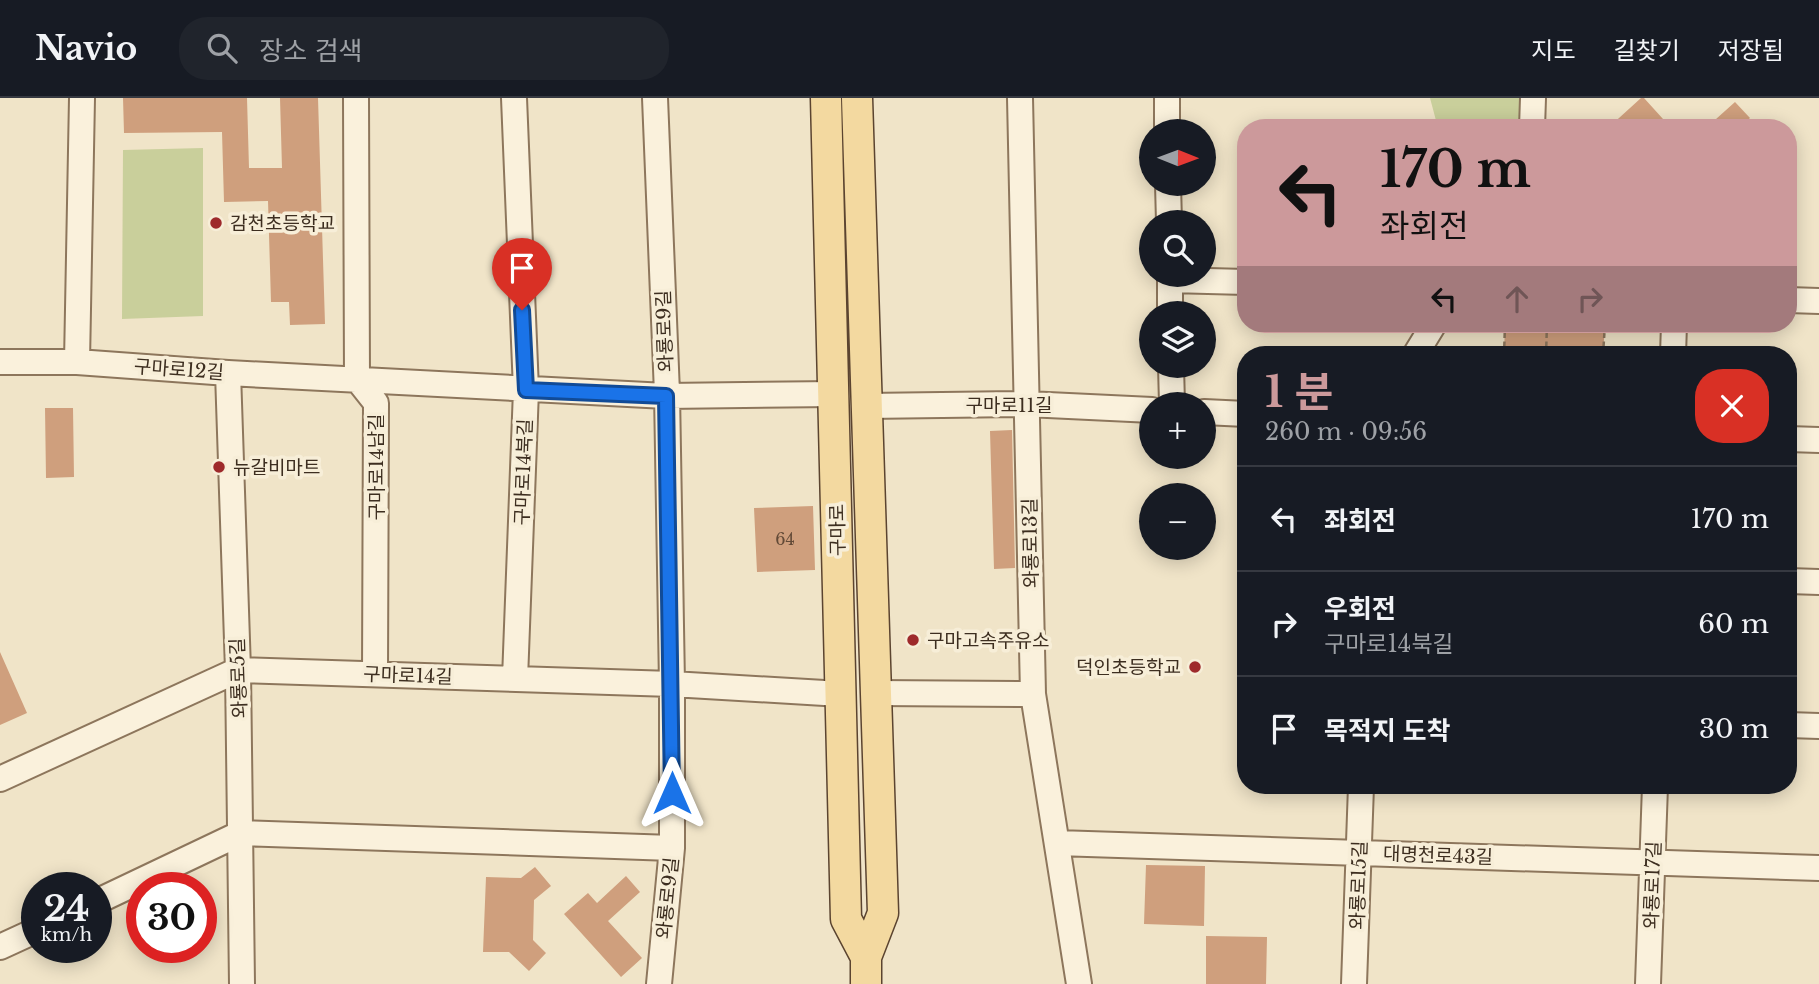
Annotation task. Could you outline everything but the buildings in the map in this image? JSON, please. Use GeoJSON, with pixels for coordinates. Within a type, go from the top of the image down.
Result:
{"type":"FeatureCollection","features":[{"type":"Feature","properties":{"kind":"main road","name":"구마로"},"geometry":{"type":"LineString","coordinates":[[826,98],[846,919],[866,971]]}},
{"type":"Feature","properties":{"kind":"main road","name":"구마로"},"geometry":{"type":"LineString","coordinates":[[857,98],[883,913],[866,971]]}},
{"type":"Feature","properties":{"kind":"street"},"geometry":{"type":"LineString","coordinates":[[77,362],[82,98]]}},
{"type":"Feature","properties":{"kind":"street"},"geometry":{"type":"LineString","coordinates":[[356,98],[357,379]]}},
{"type":"Feature","properties":{"kind":"street","name":"구마로14북길"},"geometry":{"type":"LineString","coordinates":[[514,98],[526,390],[515,679]]}},
{"type":"Feature","properties":{"kind":"street","name":"와룡로9길"},"geometry":{"type":"LineString","coordinates":[[655,98],[666,396],[672,684],[672,848],[659,984]]}},
{"type":"Feature","properties":{"kind":"street","name":"와룡로13길"},"geometry":{"type":"LineString","coordinates":[[1020,98],[1033,694],[1079,984]]}},
{"type":"Feature","properties":{"kind":"street"},"geometry":{"type":"LineString","coordinates":[[1167,98],[1167,119]]}},
{"type":"Feature","properties":{"kind":"street"},"geometry":{"type":"LineString","coordinates":[[1532,119],[1533,98]]}},
{"type":"Feature","properties":{"kind":"street"},"geometry":{"type":"LineString","coordinates":[[1216,280],[1237,282]]}},
{"type":"Feature","properties":{"kind":"street"},"geometry":{"type":"LineString","coordinates":[[1797,300],[1819,301]]}},
{"type":"Feature","properties":{"kind":"street","name":"구마로12길"},"geometry":{"type":"LineString","coordinates":[[0,362],[77,362],[228,373],[666,396],[835,394]]}},
{"type":"Feature","properties":{"kind":"street","name":"와룡로5길"},"geometry":{"type":"LineString","coordinates":[[228,373],[238,670],[242,984]]}},
{"type":"Feature","properties":{"kind":"street","name":"구마로14남길"},"geometry":{"type":"LineString","coordinates":[[357,379],[376,403],[376,674]]}},
{"type":"Feature","properties":{"kind":"street","name":"구마로11길"},"geometry":{"type":"LineString","coordinates":[[866,406],[1027,404],[1139,409]]}},
{"type":"Feature","properties":{"kind":"street"},"geometry":{"type":"LineString","coordinates":[[1216,413],[1237,414]]}},
{"type":"Feature","properties":{"kind":"street"},"geometry":{"type":"LineString","coordinates":[[1797,439],[1819,440]]}},
{"type":"Feature","properties":{"kind":"street"},"geometry":{"type":"LineString","coordinates":[[1797,581],[1819,582]]}},
{"type":"Feature","properties":{"kind":"street","name":"구마로14길"},"geometry":{"type":"LineString","coordinates":[[0,779],[238,670],[672,684],[841,694]]}},
{"type":"Feature","properties":{"kind":"street"},"geometry":{"type":"LineString","coordinates":[[876,693],[1033,694]]}},
{"type":"Feature","properties":{"kind":"street"},"geometry":{"type":"LineString","coordinates":[[1797,725],[1819,726]]}},
{"type":"Feature","properties":{"kind":"street","name":"와룡로15길"},"geometry":{"type":"LineString","coordinates":[[1354,984],[1362,794]]}},
{"type":"Feature","properties":{"kind":"street","name":"와룡로17길"},"geometry":{"type":"LineString","coordinates":[[1648,984],[1655,794]]}},
{"type":"Feature","properties":{"kind":"street"},"geometry":{"type":"LineString","coordinates":[[112,894],[241,833],[672,848]]}},
{"type":"Feature","properties":{"kind":"street","name":"대명천로43길"},"geometry":{"type":"LineString","coordinates":[[1056,843],[1819,868]]}},
{"type":"Feature","properties":{"kind":"street"},"geometry":{"type":"LineString","coordinates":[[0,947],[21,937]]}},
{"type":"Feature","properties":{"kind":"green space"},"geometry":{"type":"Polygon","coordinates":[[[1430,98],[1528,98],[1527,119],[1436,119],[1430,98]]]}},
{"type":"Feature","properties":{"kind":"green space"},"geometry":{"type":"Polygon","coordinates":[[[203,148],[203,316],[122,319],[123,150],[203,148]]]}},
{"type":"Feature","properties":{"kind":"place","name":"감천초등학교"},"geometry":{"type":"Point","coordinates":[216,223]}},
{"type":"Feature","properties":{"kind":"place","name":"뉴갈비마트"},"geometry":{"type":"Point","coordinates":[219,467]}},
{"type":"Feature","properties":{"kind":"place","name":"구마고속주유소"},"geometry":{"type":"Point","coordinates":[913,640]}},
{"type":"Feature","properties":{"kind":"place","name":"덕인초등학교"},"geometry":{"type":"Point","coordinates":[1195,667]}},
{"type":"Feature","properties":{"kind":"route"},"geometry":{"type":"LineString","coordinates":[[522,310],[526,390],[666,396],[672,793]]}}]}
